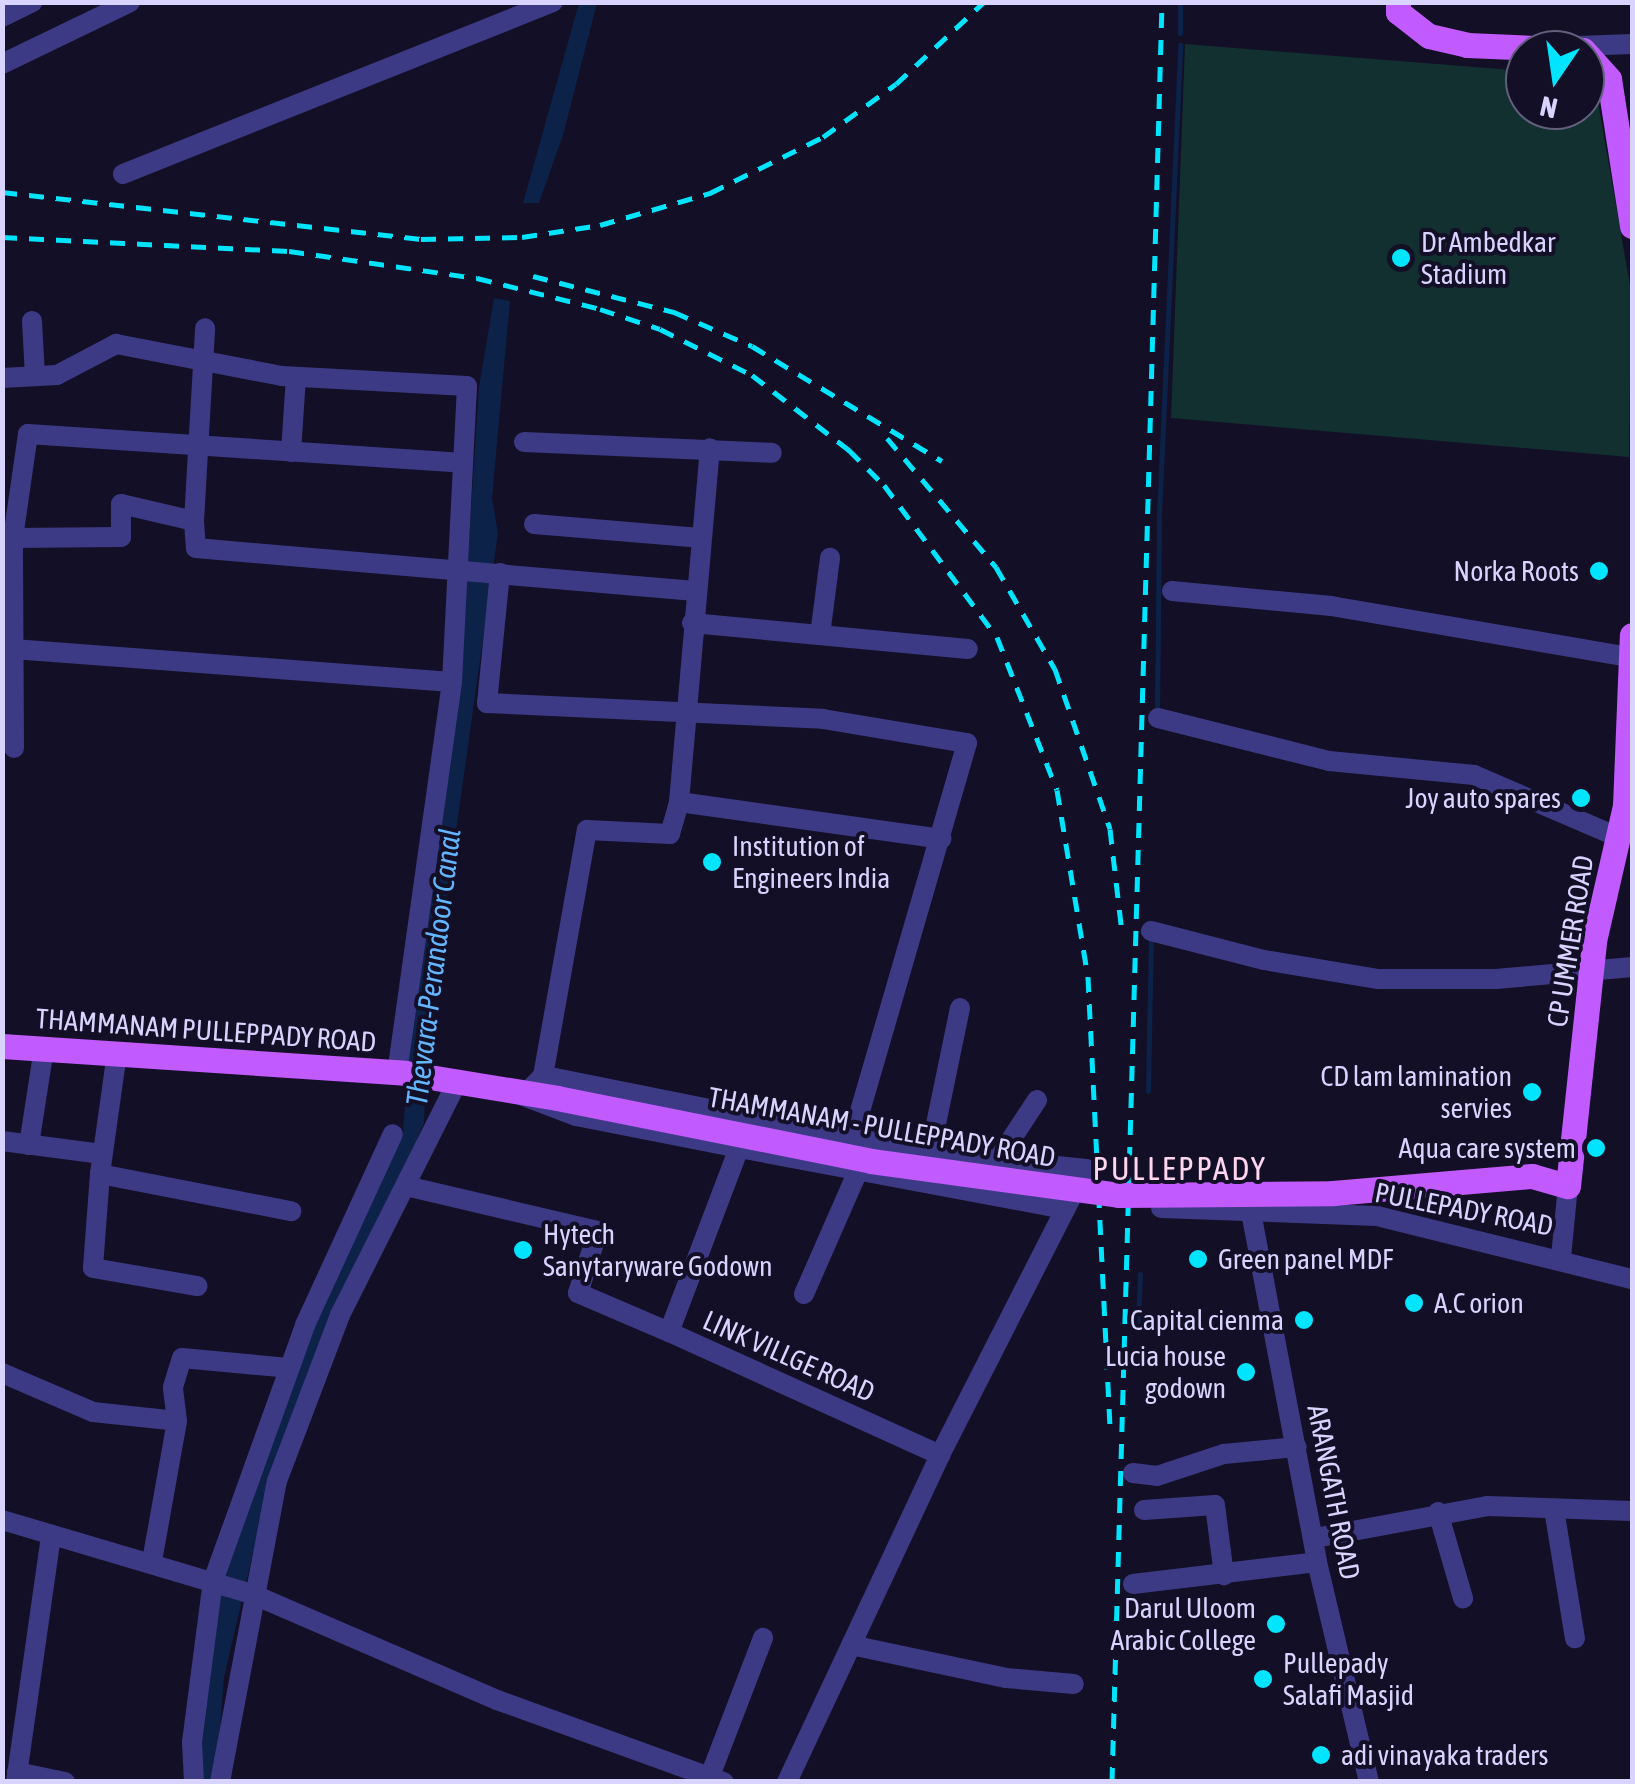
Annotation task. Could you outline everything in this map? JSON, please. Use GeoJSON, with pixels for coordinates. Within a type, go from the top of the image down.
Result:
{"type":"FeatureCollection","features":[{"type":"Feature","properties":{"kind":"main road"},"geometry":{"type":"LineString","coordinates":[[1398,2],[1398,12],[1429,36],[1467,45],[1505,46]]}},
{"type":"Feature","properties":{"kind":"main road"},"geometry":{"type":"LineString","coordinates":[[1605,75],[1609,79],[1632,226]]}},
{"type":"Feature","properties":{"kind":"main road","name":"CP UMMER ROAD"},"geometry":{"type":"LineString","coordinates":[[1568,1186],[1592,968],[1618,837],[1630,740],[1631,646]]}},
{"type":"Feature","properties":{"kind":"main road","name":"THAMMANAM PULLEPPADY ROAD"},"geometry":{"type":"LineString","coordinates":[[2,1046],[410,1074]]}},
{"type":"Feature","properties":{"kind":"main road","name":"THAMMANAM - PULLEPPADY ROAD"},"geometry":{"type":"LineString","coordinates":[[410,1074],[908,1167],[1119,1195],[1333,1193],[1532,1176]]}},
{"type":"Feature","properties":{"kind":"main road"},"geometry":{"type":"LineString","coordinates":[[1532,1176],[1571,1160]]}},
{"type":"Feature","properties":{"kind":"main road"},"geometry":{"type":"LineString","coordinates":[[1532,1176],[1568,1186]]}},
{"type":"Feature","properties":{"kind":"street"},"geometry":{"type":"LineString","coordinates":[[2,17],[33,2]]}},
{"type":"Feature","properties":{"kind":"street"},"geometry":{"type":"LineString","coordinates":[[2,64],[130,2]]}},
{"type":"Feature","properties":{"kind":"street"},"geometry":{"type":"LineString","coordinates":[[123,174],[553,2]]}},
{"type":"Feature","properties":{"kind":"street"},"geometry":{"type":"LineString","coordinates":[[1605,47],[1632,44]]}},
{"type":"Feature","properties":{"kind":"street"},"geometry":{"type":"LineString","coordinates":[[32,321],[35,376]]}},
{"type":"Feature","properties":{"kind":"street"},"geometry":{"type":"LineString","coordinates":[[205,328],[206,361],[196,449],[196,548],[695,591]]}},
{"type":"Feature","properties":{"kind":"street"},"geometry":{"type":"LineString","coordinates":[[2,378],[56,374],[116,344],[296,377],[467,386],[463,570],[410,1074]]}},
{"type":"Feature","properties":{"kind":"street"},"geometry":{"type":"LineString","coordinates":[[291,452],[296,377]]}},
{"type":"Feature","properties":{"kind":"street"},"geometry":{"type":"LineString","coordinates":[[14,748],[8,538],[28,434],[196,449],[463,463]]}},
{"type":"Feature","properties":{"kind":"street"},"geometry":{"type":"LineString","coordinates":[[524,442],[772,453]]}},
{"type":"Feature","properties":{"kind":"street"},"geometry":{"type":"LineString","coordinates":[[710,448],[699,538],[679,802],[670,834],[587,830],[542,1076],[523,1096],[576,1116],[1065,1209]]}},
{"type":"Feature","properties":{"kind":"street"},"geometry":{"type":"LineString","coordinates":[[8,538],[121,537],[121,504],[194,522]]}},
{"type":"Feature","properties":{"kind":"street"},"geometry":{"type":"LineString","coordinates":[[534,524],[699,538]]}},
{"type":"Feature","properties":{"kind":"street"},"geometry":{"type":"LineString","coordinates":[[820,635],[830,558]]}},
{"type":"Feature","properties":{"kind":"street"},"geometry":{"type":"LineString","coordinates":[[497,573],[488,703],[823,719],[967,743],[852,1138]]}},
{"type":"Feature","properties":{"kind":"street"},"geometry":{"type":"LineString","coordinates":[[1172,591],[1331,606],[1631,646]]}},
{"type":"Feature","properties":{"kind":"street"},"geometry":{"type":"LineString","coordinates":[[692,623],[968,650]]}},
{"type":"Feature","properties":{"kind":"street"},"geometry":{"type":"LineString","coordinates":[[13,648],[452,682]]}},
{"type":"Feature","properties":{"kind":"street"},"geometry":{"type":"LineString","coordinates":[[1158,718],[1329,761],[1474,774],[1618,837]]}},
{"type":"Feature","properties":{"kind":"street"},"geometry":{"type":"LineString","coordinates":[[679,802],[941,838]]}},
{"type":"Feature","properties":{"kind":"street"},"geometry":{"type":"LineString","coordinates":[[1151,930],[1378,979],[1496,979],[1632,967]]}},
{"type":"Feature","properties":{"kind":"street"},"geometry":{"type":"LineString","coordinates":[[930,1153],[960,1008]]}},
{"type":"Feature","properties":{"kind":"street"},"geometry":{"type":"LineString","coordinates":[[30,1144],[44,1048]]}},
{"type":"Feature","properties":{"kind":"street"},"geometry":{"type":"LineString","coordinates":[[117,1053],[101,1164],[93,1268],[196,1286]]}},
{"type":"Feature","properties":{"kind":"street"},"geometry":{"type":"LineString","coordinates":[[542,1076],[930,1153],[1086,1168],[940,1455],[787,1782]]}},
{"type":"Feature","properties":{"kind":"street"},"geometry":{"type":"LineString","coordinates":[[222,1781],[249,1593],[277,1480],[340,1315],[457,1082]]}},
{"type":"Feature","properties":{"kind":"street"},"geometry":{"type":"LineString","coordinates":[[997,1161],[1037,1100]]}},
{"type":"Feature","properties":{"kind":"street"},"geometry":{"type":"LineString","coordinates":[[194,1782],[192,1742],[217,1582],[288,1368],[393,1134]]}},
{"type":"Feature","properties":{"kind":"street"},"geometry":{"type":"LineString","coordinates":[[2,1142],[30,1144],[292,1211]]}},
{"type":"Feature","properties":{"kind":"street","name":"LINK VILLGE ROAD"},"geometry":{"type":"LineString","coordinates":[[738,1148],[670,1332],[940,1455]]}},
{"type":"Feature","properties":{"kind":"street"},"geometry":{"type":"LineString","coordinates":[[804,1294],[858,1171]]}},
{"type":"Feature","properties":{"kind":"street"},"geometry":{"type":"LineString","coordinates":[[406,1186],[598,1232],[578,1293],[670,1332]]}},
{"type":"Feature","properties":{"kind":"street","name":"CP UMMER ROAD"},"geometry":{"type":"LineString","coordinates":[[1561,1256],[1568,1186]]}},
{"type":"Feature","properties":{"kind":"street","name":"PULLEPADY ROAD"},"geometry":{"type":"LineString","coordinates":[[1161,1208],[1377,1216],[1561,1256],[1632,1278]]}},
{"type":"Feature","properties":{"kind":"street","name":"ARANGATH ROAD"},"geometry":{"type":"LineString","coordinates":[[1251,1212],[1318,1562],[1369,1782]]}},
{"type":"Feature","properties":{"kind":"street"},"geometry":{"type":"LineString","coordinates":[[152,1560],[177,1422],[173,1387],[182,1358],[288,1368]]}},
{"type":"Feature","properties":{"kind":"street"},"geometry":{"type":"LineString","coordinates":[[2,1373],[94,1412],[177,1422]]}},
{"type":"Feature","properties":{"kind":"street"},"geometry":{"type":"LineString","coordinates":[[1133,1473],[1157,1476],[1224,1454],[1297,1447]]}},
{"type":"Feature","properties":{"kind":"street"},"geometry":{"type":"LineString","coordinates":[[1144,1510],[1214,1505],[1224,1575]]}},
{"type":"Feature","properties":{"kind":"street"},"geometry":{"type":"LineString","coordinates":[[1554,1509],[1575,1638]]}},
{"type":"Feature","properties":{"kind":"street"},"geometry":{"type":"LineString","coordinates":[[1315,1538],[1438,1512],[1632,1511]]}},
{"type":"Feature","properties":{"kind":"street"},"geometry":{"type":"LineString","coordinates":[[1438,1512],[1463,1598]]}},
{"type":"Feature","properties":{"kind":"street"},"geometry":{"type":"LineString","coordinates":[[2,1520],[152,1560],[249,1593],[497,1700],[717,1779],[763,1638]]}},
{"type":"Feature","properties":{"kind":"street"},"geometry":{"type":"LineString","coordinates":[[51,1536],[16,1777],[65,1782]]}},
{"type":"Feature","properties":{"kind":"street"},"geometry":{"type":"LineString","coordinates":[[1133,1584],[1318,1562]]}},
{"type":"Feature","properties":{"kind":"street"},"geometry":{"type":"LineString","coordinates":[[851,1645],[1006,1678],[1074,1684]]}},
{"type":"Feature","properties":{"kind":"green space","name":"Dr Ambedkar Stadium"},"geometry":{"type":"Polygon","coordinates":[[[1185,44],[1505,69],[1505,130],[1603,130],[1631,291],[1629,457],[1171,418],[1185,44]]]}},
{"type":"Feature","properties":{"kind":"water"},"geometry":{"type":"Polygon","coordinates":[[[579,3],[597,3],[563,135],[539,203],[523,203],[579,3]]]}},
{"type":"Feature","properties":{"kind":"water","name":"Thevara-Perandoor Canal"},"geometry":{"type":"Polygon","coordinates":[[[494,298],[510,301],[492,498],[498,533],[428,1030],[424,1123],[269,1485],[224,1677],[216,1781],[199,1782],[198,1740],[223,1574],[291,1375],[403,1132],[410,1035],[460,677],[479,387],[494,298]]]}},
{"type":"Feature","properties":{"kind":"waterway"},"geometry":{"type":"LineString","coordinates":[[1180,2],[1180,33]]}},
{"type":"Feature","properties":{"kind":"waterway"},"geometry":{"type":"LineString","coordinates":[[1157,715],[1159,514],[1180,44]]}},
{"type":"Feature","properties":{"kind":"waterway"},"geometry":{"type":"LineString","coordinates":[[1148,1091],[1151,940]]}},
{"type":"Feature","properties":{"kind":"waterway"},"geometry":{"type":"LineString","coordinates":[[1138,1323],[1140,1274]]}},
{"type":"Feature","properties":{"kind":"railway"},"geometry":{"type":"LineString","coordinates":[[2,192],[421,239],[522,237],[600,225],[710,193],[823,137],[896,84],[984,2]]}},
{"type":"Feature","properties":{"kind":"railway"},"geometry":{"type":"LineString","coordinates":[[1112,1782],[1162,2]]}},
{"type":"Feature","properties":{"kind":"railway"},"geometry":{"type":"LineString","coordinates":[[2,237],[289,251],[477,278],[600,309],[660,329],[752,375],[849,450],[884,485],[997,637],[1057,790],[1088,977],[1110,1429]]}},
{"type":"Feature","properties":{"kind":"railway"},"geometry":{"type":"LineString","coordinates":[[533,276],[674,312],[752,346],[942,461]]}},
{"type":"Feature","properties":{"kind":"railway"},"geometry":{"type":"LineString","coordinates":[[887,438],[996,567],[1055,669],[1110,829],[1122,932]]}},
{"type":"Feature","properties":{"kind":"place","name":"Dr Ambedkar Stadium"},"geometry":{"type":"Point","coordinates":[1401,258]}},
{"type":"Feature","properties":{"kind":"place","name":"Norka Roots"},"geometry":{"type":"Point","coordinates":[1599,571]}},
{"type":"Feature","properties":{"kind":"place","name":"Joy auto spares"},"geometry":{"type":"Point","coordinates":[1581,798]}},
{"type":"Feature","properties":{"kind":"place","name":"Institution of Engineers India"},"geometry":{"type":"Point","coordinates":[712,862]}},
{"type":"Feature","properties":{"kind":"place","name":"CD lam lamination servies"},"geometry":{"type":"Point","coordinates":[1532,1092]}},
{"type":"Feature","properties":{"kind":"place","name":"Aqua care system"},"geometry":{"type":"Point","coordinates":[1596,1148]}},
{"type":"Feature","properties":{"kind":"place","name":"Hytech Sanytaryware Godown"},"geometry":{"type":"Point","coordinates":[523,1250]}},
{"type":"Feature","properties":{"kind":"place","name":"Green panel MDF"},"geometry":{"type":"Point","coordinates":[1198,1259]}},
{"type":"Feature","properties":{"kind":"place","name":"A.C orion"},"geometry":{"type":"Point","coordinates":[1414,1303]}},
{"type":"Feature","properties":{"kind":"place","name":"Capital cienma"},"geometry":{"type":"Point","coordinates":[1304,1320]}},
{"type":"Feature","properties":{"kind":"place","name":"Lucia house godown"},"geometry":{"type":"Point","coordinates":[1246,1372]}},
{"type":"Feature","properties":{"kind":"place","name":"Darul Uloom Arabic College"},"geometry":{"type":"Point","coordinates":[1276,1624]}},
{"type":"Feature","properties":{"kind":"place","name":"Pullepady Salafi Masjid"},"geometry":{"type":"Point","coordinates":[1263,1679]}},
{"type":"Feature","properties":{"kind":"place","name":"adi vinayaka traders"},"geometry":{"type":"Point","coordinates":[1321,1755]}},
{"type":"Feature","properties":{"kind":"district","name":"PULLEPPADY"},"geometry":{"type":"Point","coordinates":[1180,1169]}}]}
